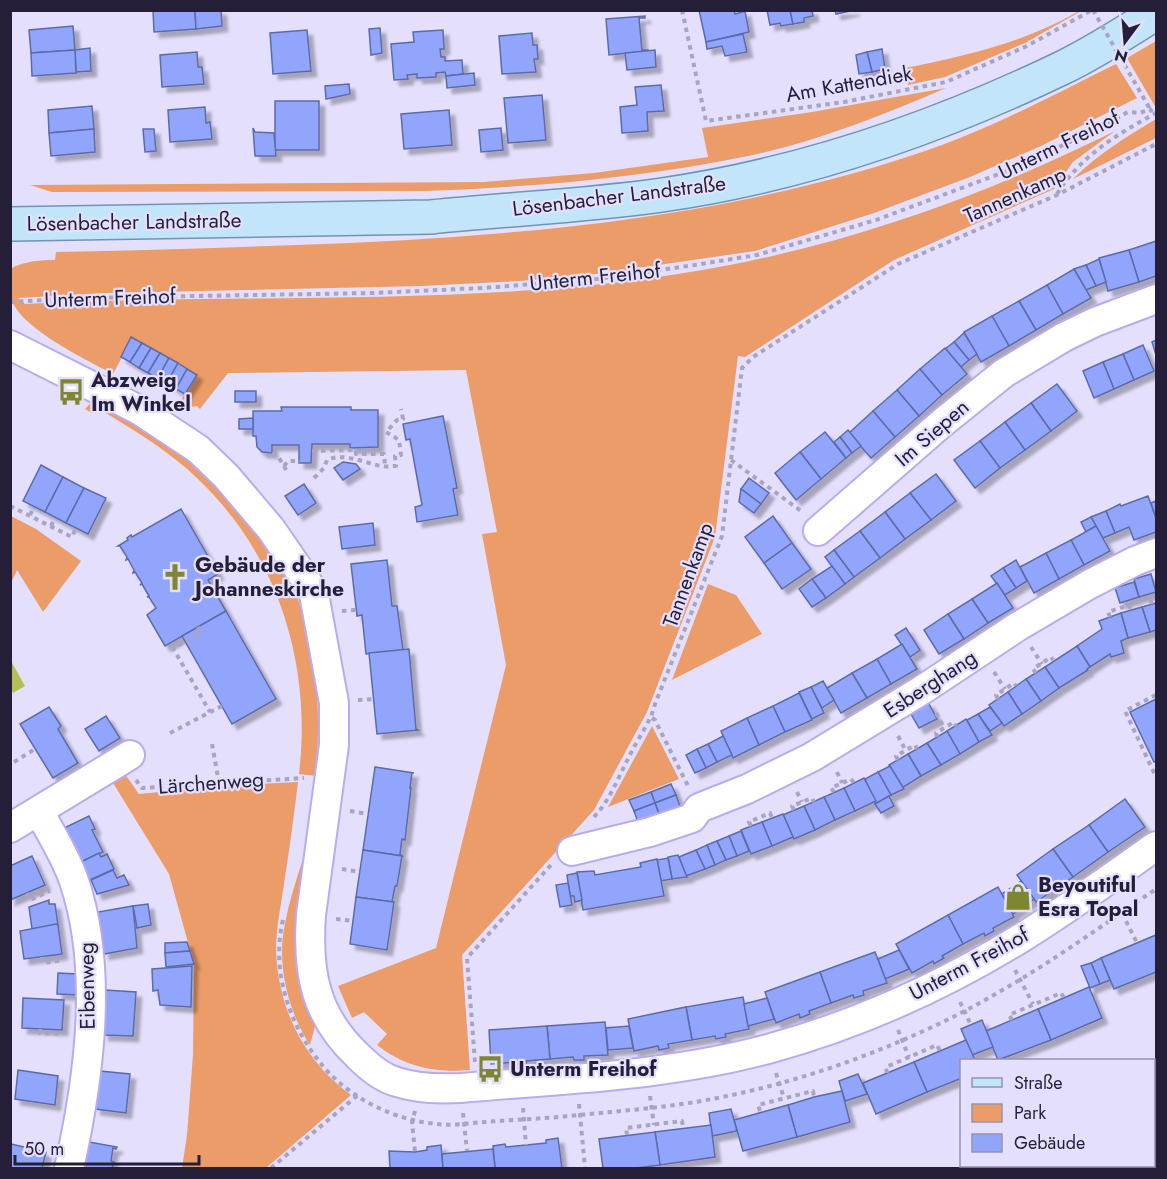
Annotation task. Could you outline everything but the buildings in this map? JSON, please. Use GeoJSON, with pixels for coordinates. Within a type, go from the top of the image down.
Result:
{"type":"FeatureCollection","features":[{"type":"Feature","properties":{"kind":"main road","name":"Lösenbacher Landstraße"},"geometry":{"type":"LineString","coordinates":[[10,224],[431,218],[560,208],[663,195],[820,161],[875,145],[941,120],[1064,67],[1156,14]]}},
{"type":"Feature","properties":{"kind":"street","name":"Im Siepen"},"geometry":{"type":"LineString","coordinates":[[818,531],[1004,373],[1085,327],[1156,299]]}},
{"type":"Feature","properties":{"kind":"street","name":"Unterm Freihof"},"geometry":{"type":"LineString","coordinates":[[12,342],[139,410],[198,450],[226,476],[271,529],[314,594],[333,703],[334,745],[309,943],[312,977],[317,996],[336,1033],[361,1059],[385,1077],[397,1082],[435,1089],[476,1087],[622,1075],[708,1062],[769,1049],[841,1026],[948,979],[1060,913],[1156,846]]}},
{"type":"Feature","properties":{"kind":"street","name":"Esberghang"},"geometry":{"type":"LineString","coordinates":[[564,855],[692,818],[699,808],[747,789],[826,750],[1017,627],[1090,584],[1156,553]]}},
{"type":"Feature","properties":{"kind":"street"},"geometry":{"type":"LineString","coordinates":[[10,828],[126,757]]}},
{"type":"Feature","properties":{"kind":"street","name":"Eibenweg"},"geometry":{"type":"LineString","coordinates":[[39,811],[73,880],[84,920],[90,956],[88,1046],[79,1120],[69,1168]]}},
{"type":"Feature","properties":{"kind":"path","name":"Am Kattendiek"},"geometry":{"type":"LineString","coordinates":[[682,10],[706,121],[811,107],[946,82],[1027,46],[1092,10],[1155,114],[1080,163],[1057,195]]}},
{"type":"Feature","properties":{"kind":"path","name":"Unterm Freihof"},"geometry":{"type":"LineString","coordinates":[[10,302],[472,288],[607,278],[756,255],[876,220],[1007,171],[1087,134],[1128,112],[1140,113],[1150,109]]}},
{"type":"Feature","properties":{"kind":"path","name":"Tannenkamp"},"geometry":{"type":"LineString","coordinates":[[592,819],[600,811],[643,730],[652,718],[655,704],[722,536],[742,368],[747,362],[898,264],[1057,195],[1156,144]]}},
{"type":"Feature","properties":{"kind":"path"},"geometry":{"type":"LineString","coordinates":[[314,478],[324,468],[327,460],[332,458],[396,466],[395,456],[401,455],[399,440],[386,432],[397,420],[403,419],[401,409]]}},
{"type":"Feature","properties":{"kind":"path"},"geometry":{"type":"LineString","coordinates":[[312,451],[356,450],[356,454],[384,454],[385,466]]}},
{"type":"Feature","properties":{"kind":"path"},"geometry":{"type":"LineString","coordinates":[[272,453],[279,458],[288,473]]}},
{"type":"Feature","properties":{"kind":"path"},"geometry":{"type":"LineString","coordinates":[[731,460],[798,508],[818,531]]}},
{"type":"Feature","properties":{"kind":"path"},"geometry":{"type":"LineString","coordinates":[[284,466],[288,461],[300,461]]}},
{"type":"Feature","properties":{"kind":"path"},"geometry":{"type":"LineString","coordinates":[[10,506],[72,537],[76,528]]}},
{"type":"Feature","properties":{"kind":"path"},"geometry":{"type":"LineString","coordinates":[[30,515],[34,507]]}},
{"type":"Feature","properties":{"kind":"path"},"geometry":{"type":"LineString","coordinates":[[51,526],[55,518]]}},
{"type":"Feature","properties":{"kind":"path"},"geometry":{"type":"LineString","coordinates":[[215,591],[224,585]]}},
{"type":"Feature","properties":{"kind":"path"},"geometry":{"type":"LineString","coordinates":[[1152,604],[1150,599],[1156,597]]}},
{"type":"Feature","properties":{"kind":"path"},"geometry":{"type":"LineString","coordinates":[[1110,617],[1108,612],[1129,605],[1131,610]]}},
{"type":"Feature","properties":{"kind":"path"},"geometry":{"type":"LineString","coordinates":[[198,627],[200,633],[173,648],[210,712]]}},
{"type":"Feature","properties":{"kind":"path"},"geometry":{"type":"LineString","coordinates":[[1027,641],[1042,664]]}},
{"type":"Feature","properties":{"kind":"path"},"geometry":{"type":"LineString","coordinates":[[1036,673],[1034,669],[1051,657],[1053,660]]}},
{"type":"Feature","properties":{"kind":"path","name":"Esberghang"},"geometry":{"type":"LineString","coordinates":[[989,665],[1005,689]]}},
{"type":"Feature","properties":{"kind":"path"},"geometry":{"type":"LineString","coordinates":[[998,699],[996,695],[1014,683],[1016,686]]}},
{"type":"Feature","properties":{"kind":"path"},"geometry":{"type":"LineString","coordinates":[[1149,775],[1156,775],[1125,711],[1156,695]]}},
{"type":"Feature","properties":{"kind":"path"},"geometry":{"type":"LineString","coordinates":[[170,733],[222,706]]}},
{"type":"Feature","properties":{"kind":"path"},"geometry":{"type":"LineString","coordinates":[[652,718],[699,808]]}},
{"type":"Feature","properties":{"kind":"path"},"geometry":{"type":"LineString","coordinates":[[938,737],[936,734],[944,728],[954,723],[956,726]]}},
{"type":"Feature","properties":{"kind":"path","name":"Esberghang"},"geometry":{"type":"LineString","coordinates":[[896,734],[906,751]]}},
{"type":"Feature","properties":{"kind":"path"},"geometry":{"type":"LineString","coordinates":[[212,744],[219,783]]}},
{"type":"Feature","properties":{"kind":"path","name":"Esberghang"},"geometry":{"type":"LineString","coordinates":[[898,760],[896,756],[915,746],[917,749]]}},
{"type":"Feature","properties":{"kind":"path"},"geometry":{"type":"LineString","coordinates":[[14,762],[35,749]]}},
{"type":"Feature","properties":{"kind":"path","name":"Lärchenweg"},"geometry":{"type":"LineString","coordinates":[[126,757],[142,788],[313,779]]}},
{"type":"Feature","properties":{"kind":"path"},"geometry":{"type":"LineString","coordinates":[[836,770],[842,783]]}},
{"type":"Feature","properties":{"kind":"path"},"geometry":{"type":"LineString","coordinates":[[834,792],[831,788],[851,779],[854,783]]}},
{"type":"Feature","properties":{"kind":"path"},"geometry":{"type":"LineString","coordinates":[[794,810],[792,806],[812,798],[814,802]]}},
{"type":"Feature","properties":{"kind":"path"},"geometry":{"type":"LineString","coordinates":[[751,826],[749,822],[770,813],[772,818]]}},
{"type":"Feature","properties":{"kind":"path"},"geometry":{"type":"LineString","coordinates":[[476,1087],[467,958],[564,855]]}},
{"type":"Feature","properties":{"kind":"path","name":"Unterm Freihof"},"geometry":{"type":"LineString","coordinates":[[271,1168],[358,1095],[382,1109],[412,1119],[438,1124],[464,1124],[651,1108],[717,1098],[844,1063],[955,1016],[1021,980],[1156,889]]}},
{"type":"Feature","properties":{"kind":"path"},"geometry":{"type":"LineString","coordinates":[[27,893],[30,900]]}},
{"type":"Feature","properties":{"kind":"path"},"geometry":{"type":"LineString","coordinates":[[1123,912],[1137,943]]}},
{"type":"Feature","properties":{"kind":"path"},"geometry":{"type":"LineString","coordinates":[[341,920],[353,921]]}},
{"type":"Feature","properties":{"kind":"path","name":"Eibenweg"},"geometry":{"type":"LineString","coordinates":[[42,957],[43,963]]}},
{"type":"Feature","properties":{"kind":"path","name":"Unterm Freihof"},"geometry":{"type":"LineString","coordinates":[[1021,980],[1033,1004]]}},
{"type":"Feature","properties":{"kind":"path"},"geometry":{"type":"LineString","coordinates":[[1012,1020],[1009,1015],[1033,1004],[1061,993],[1064,998]]}},
{"type":"Feature","properties":{"kind":"path","name":"Unterm Freihof"},"geometry":{"type":"LineString","coordinates":[[966,1013],[971,1025]]}},
{"type":"Feature","properties":{"kind":"path"},"geometry":{"type":"LineString","coordinates":[[902,1040],[909,1057]]}},
{"type":"Feature","properties":{"kind":"path"},"geometry":{"type":"LineString","coordinates":[[888,1073],[886,1067],[937,1045],[940,1051]]}},
{"type":"Feature","properties":{"kind":"path"},"geometry":{"type":"LineString","coordinates":[[779,1082],[784,1098]]}},
{"type":"Feature","properties":{"kind":"path"},"geometry":{"type":"LineString","coordinates":[[760,1112],[758,1105],[813,1091],[814,1096]]}},
{"type":"Feature","properties":{"kind":"path"},"geometry":{"type":"LineString","coordinates":[[651,1108],[654,1125]]}},
{"type":"Feature","properties":{"kind":"path"},"geometry":{"type":"LineString","coordinates":[[580,1115],[585,1168]]}},
{"type":"Feature","properties":{"kind":"path"},"geometry":{"type":"LineString","coordinates":[[412,1119],[415,1152]]}},
{"type":"Feature","properties":{"kind":"path"},"geometry":{"type":"LineString","coordinates":[[524,1120],[526,1145]]}},
{"type":"Feature","properties":{"kind":"path"},"geometry":{"type":"LineString","coordinates":[[627,1135],[626,1128],[682,1121],[683,1127]]}},
{"type":"Feature","properties":{"kind":"path"},"geometry":{"type":"LineString","coordinates":[[464,1124],[467,1151]]}},
{"type":"Feature","properties":{"kind":"green space"},"geometry":{"type":"Polygon","coordinates":[[[1081,11],[1025,43],[945,77],[908,85],[905,68],[995,47],[1059,22],[1081,11]]]}},
{"type":"Feature","properties":{"kind":"green space"},"geometry":{"type":"Polygon","coordinates":[[[1156,41],[1156,108],[1127,58],[1156,41]]]}},
{"type":"Feature","properties":{"kind":"green space"},"geometry":{"type":"Polygon","coordinates":[[[1116,64],[1137,98],[1041,146],[970,177],[874,213],[755,251],[596,274],[519,281],[421,286],[108,293],[18,298],[25,304],[378,297],[555,288],[642,279],[781,254],[879,227],[974,194],[1115,131],[1073,162],[1054,189],[894,260],[745,357],[738,356],[715,537],[647,712],[594,810],[462,955],[470,1070],[421,1067],[398,1059],[377,1045],[387,1034],[364,1012],[352,1018],[338,986],[436,948],[506,665],[482,534],[497,532],[466,370],[228,373],[200,409],[197,406],[175,410],[197,375],[132,338],[113,374],[54,342],[26,320],[16,308],[10,294],[10,269],[26,263],[55,260],[56,252],[297,245],[461,236],[624,220],[705,207],[785,191],[864,170],[942,145],[1008,117],[1116,64]]]}},
{"type":"Feature","properties":{"kind":"green space"},"geometry":{"type":"Polygon","coordinates":[[[946,88],[849,127],[799,143],[708,164],[628,176],[507,187],[426,191],[52,192],[30,185],[484,182],[594,173],[708,157],[702,128],[812,112],[946,88]]]}},
{"type":"Feature","properties":{"kind":"green space"},"geometry":{"type":"Polygon","coordinates":[[[1156,119],[1156,138],[1073,179],[1102,154],[1156,119]]]}},
{"type":"Feature","properties":{"kind":"green space"},"geometry":{"type":"Polygon","coordinates":[[[93,401],[147,428],[165,439],[185,456],[253,529],[287,575],[298,599],[312,648],[318,725],[316,776],[299,774],[302,734],[300,693],[294,654],[284,616],[251,544],[227,511],[188,470],[150,441],[96,407],[92,413],[85,409],[93,401]]]}},
{"type":"Feature","properties":{"kind":"green space"},"geometry":{"type":"Polygon","coordinates":[[[11,516],[36,529],[81,561],[43,612],[17,570],[11,583],[11,516]]]}},
{"type":"Feature","properties":{"kind":"green space"},"geometry":{"type":"Polygon","coordinates":[[[708,584],[736,595],[762,634],[672,680],[708,584]]]}},
{"type":"Feature","properties":{"kind":"green space"},"geometry":{"type":"Polygon","coordinates":[[[652,726],[679,779],[608,807],[652,726]]]}},
{"type":"Feature","properties":{"kind":"green space"},"geometry":{"type":"Polygon","coordinates":[[[122,770],[139,794],[220,786],[298,782],[277,932],[278,972],[288,1013],[307,1050],[334,1081],[351,1095],[266,1168],[182,1168],[187,1135],[193,1054],[194,964],[169,874],[110,778],[122,770]]]}},
{"type":"Feature","properties":{"kind":"green space"},"geometry":{"type":"Polygon","coordinates":[[[309,840],[317,1019],[310,1045],[296,1019],[286,989],[282,959],[286,918],[309,840]]]}},
{"type":"Feature","properties":{"kind":"shaded area"},"geometry":{"type":"Polygon","coordinates":[[[11,661],[25,686],[13,693],[11,689],[11,661]]]}},
{"type":"Feature","properties":{"kind":"place","name":"Abzweig Im Winkel"},"geometry":{"type":"Point","coordinates":[71,392]}},
{"type":"Feature","properties":{"kind":"place","name":"Gebäude der Johanneskirche"},"geometry":{"type":"Point","coordinates":[175,577]}},
{"type":"Feature","properties":{"kind":"place","name":"Beyoutiful Esra Topal"},"geometry":{"type":"Point","coordinates":[1018,897]}},
{"type":"Feature","properties":{"kind":"place","name":"Unterm Freihof"},"geometry":{"type":"Point","coordinates":[490,1069]}}]}
